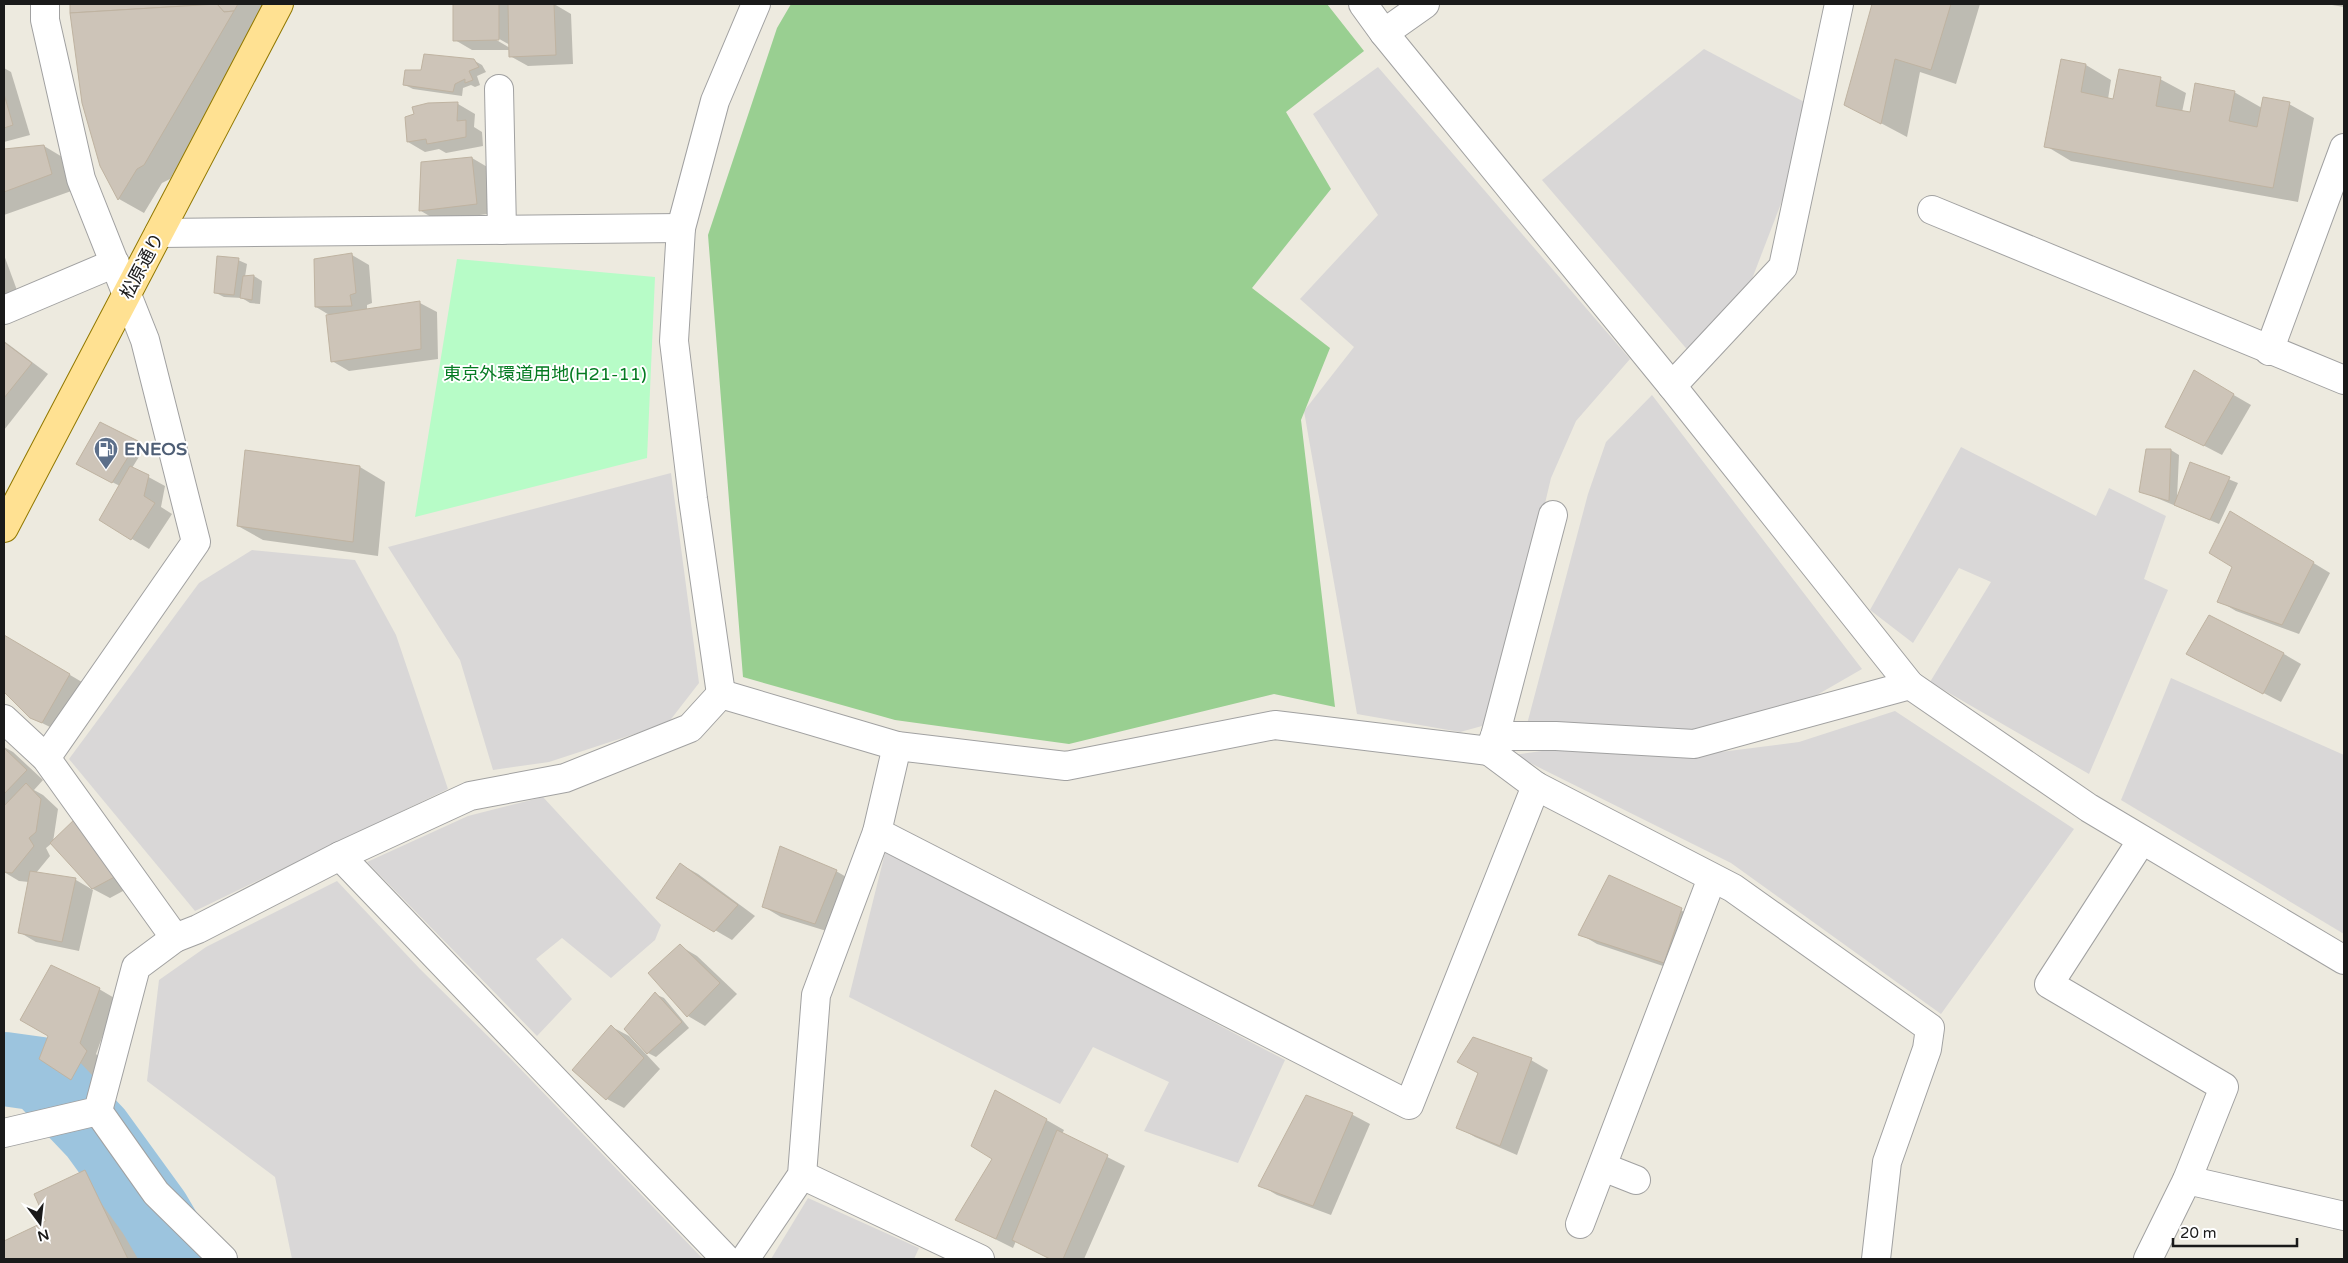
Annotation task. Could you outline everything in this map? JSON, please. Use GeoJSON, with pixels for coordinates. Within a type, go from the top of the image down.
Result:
{"type":"FeatureCollection","features":[{"type":"Feature","properties":{"kind":"main road","name":"松原通り"},"geometry":{"type":"LineString","coordinates":[[4,528],[279,4]]}},
{"type":"Feature","properties":{"kind":"street"},"geometry":{"type":"LineString","coordinates":[[45,4],[45,20],[81,179],[128,293],[145,340],[196,542],[46,758]]}},
{"type":"Feature","properties":{"kind":"street"},"geometry":{"type":"LineString","coordinates":[[721,694],[693,499],[674,341],[681,228],[715,101],[756,4]]}},
{"type":"Feature","properties":{"kind":"street"},"geometry":{"type":"LineString","coordinates":[[1363,4],[1384,33],[1672,386],[1910,685],[2089,808],[2344,960]]}},
{"type":"Feature","properties":{"kind":"street"},"geometry":{"type":"LineString","coordinates":[[1384,33],[1425,4]]}},
{"type":"Feature","properties":{"kind":"street"},"geometry":{"type":"LineString","coordinates":[[1672,386],[1783,267],[1839,4]]}},
{"type":"Feature","properties":{"kind":"street"},"geometry":{"type":"LineString","coordinates":[[499,89],[502,230]]}},
{"type":"Feature","properties":{"kind":"street"},"geometry":{"type":"LineString","coordinates":[[2269,350],[2344,148]]}},
{"type":"Feature","properties":{"kind":"street"},"geometry":{"type":"LineString","coordinates":[[1932,210],[2344,380]]}},
{"type":"Feature","properties":{"kind":"street"},"geometry":{"type":"LineString","coordinates":[[159,233],[681,228]]}},
{"type":"Feature","properties":{"kind":"street"},"geometry":{"type":"LineString","coordinates":[[4,310],[115,263]]}},
{"type":"Feature","properties":{"kind":"street"},"geometry":{"type":"LineString","coordinates":[[1492,743],[1553,514]]}},
{"type":"Feature","properties":{"kind":"street"},"geometry":{"type":"LineString","coordinates":[[721,694],[897,746],[1066,766],[1275,724],[1492,743],[1556,736],[1694,744],[1910,685]]}},
{"type":"Feature","properties":{"kind":"street"},"geometry":{"type":"LineString","coordinates":[[98,1111],[136,967],[175,938],[198,930],[340,856],[470,796],[565,778],[690,728],[721,694]]}},
{"type":"Feature","properties":{"kind":"street"},"geometry":{"type":"LineString","coordinates":[[4,719],[46,758],[175,938]]}},
{"type":"Feature","properties":{"kind":"street"},"geometry":{"type":"LineString","coordinates":[[1492,743],[1536,786],[1732,888],[1930,1028],[1927,1049],[1887,1162],[1876,1259]]}},
{"type":"Feature","properties":{"kind":"street"},"geometry":{"type":"LineString","coordinates":[[745,1259],[802,1175],[816,995],[877,832],[897,746]]}},
{"type":"Feature","properties":{"kind":"street"},"geometry":{"type":"LineString","coordinates":[[877,832],[1410,1105],[1536,786]]}},
{"type":"Feature","properties":{"kind":"street"},"geometry":{"type":"LineString","coordinates":[[2142,840],[2049,984],[2224,1087],[2187,1180],[2148,1259]]}},
{"type":"Feature","properties":{"kind":"street"},"geometry":{"type":"LineString","coordinates":[[340,856],[726,1259]]}},
{"type":"Feature","properties":{"kind":"street"},"geometry":{"type":"LineString","coordinates":[[1580,1224],[1712,878]]}},
{"type":"Feature","properties":{"kind":"street"},"geometry":{"type":"LineString","coordinates":[[4,1133],[98,1111]]}},
{"type":"Feature","properties":{"kind":"street"},"geometry":{"type":"LineString","coordinates":[[98,1111],[156,1192],[223,1259]]}},
{"type":"Feature","properties":{"kind":"street"},"geometry":{"type":"LineString","coordinates":[[1603,1167],[1636,1180]]}},
{"type":"Feature","properties":{"kind":"street"},"geometry":{"type":"LineString","coordinates":[[802,1175],[980,1259]]}},
{"type":"Feature","properties":{"kind":"street"},"geometry":{"type":"LineString","coordinates":[[2187,1180],[2344,1216]]}},
{"type":"Feature","properties":{"kind":"shaded area"},"geometry":{"type":"Polygon","coordinates":[[[1704,49],[1810,105],[1793,172],[1752,279],[1691,354],[1542,180],[1704,49]]]}},
{"type":"Feature","properties":{"kind":"shaded area"},"geometry":{"type":"Polygon","coordinates":[[[1378,67],[1630,359],[1576,421],[1551,478],[1493,723],[1460,732],[1357,714],[1304,411],[1354,347],[1300,299],[1378,215],[1313,114],[1378,67]]]}},
{"type":"Feature","properties":{"kind":"shaded area"},"geometry":{"type":"Polygon","coordinates":[[[1652,395],[1862,669],[1803,703],[1689,730],[1558,725],[1526,728],[1588,494],[1606,442],[1652,395]]]}},
{"type":"Feature","properties":{"kind":"shaded area"},"geometry":{"type":"Polygon","coordinates":[[[1961,447],[2096,516],[2109,488],[2166,516],[2144,579],[2168,590],[2089,774],[1930,682],[1991,582],[1959,568],[1913,643],[1870,610],[1961,447]]]}},
{"type":"Feature","properties":{"kind":"shaded area"},"geometry":{"type":"Polygon","coordinates":[[[671,473],[699,683],[668,723],[549,762],[493,770],[460,660],[388,547],[671,473]]]}},
{"type":"Feature","properties":{"kind":"shaded area"},"geometry":{"type":"Polygon","coordinates":[[[252,550],[355,560],[396,635],[448,789],[195,911],[69,759],[199,583],[252,550]]]}},
{"type":"Feature","properties":{"kind":"shaded area"},"geometry":{"type":"Polygon","coordinates":[[[2171,678],[2344,755],[2344,934],[2121,800],[2171,678]]]}},
{"type":"Feature","properties":{"kind":"shaded area"},"geometry":{"type":"Polygon","coordinates":[[[1895,711],[2074,829],[1941,1014],[1731,863],[1514,755],[1556,749],[1681,757],[1799,742],[1895,711]]]}},
{"type":"Feature","properties":{"kind":"shaded area"},"geometry":{"type":"Polygon","coordinates":[[[543,797],[661,925],[655,940],[611,978],[562,938],[536,959],[572,999],[537,1036],[367,862],[468,816],[543,797]]]}},
{"type":"Feature","properties":{"kind":"shaded area"},"geometry":{"type":"Polygon","coordinates":[[[886,849],[1285,1060],[1238,1163],[1144,1131],[1169,1082],[1093,1047],[1060,1104],[849,997],[886,849]]]}},
{"type":"Feature","properties":{"kind":"shaded area"},"geometry":{"type":"Polygon","coordinates":[[[337,881],[420,969],[510,1058],[703,1259],[292,1259],[275,1177],[147,1081],[159,980],[206,947],[337,881]]]}},
{"type":"Feature","properties":{"kind":"shaded area"},"geometry":{"type":"Polygon","coordinates":[[[808,1198],[919,1248],[914,1259],[771,1259],[808,1198]]]}},
{"type":"Feature","properties":{"kind":"green space"},"geometry":{"type":"Polygon","coordinates":[[[791,4],[1327,4],[1364,51],[1286,112],[1331,189],[1252,288],[1330,348],[1301,420],[1335,707],[1274,694],[1069,744],[895,720],[743,677],[708,235],[777,28],[791,4]]]}},
{"type":"Feature","properties":{"kind":"green space","name":"東京外環道用地(H21-11)"},"geometry":{"type":"Polygon","coordinates":[[[457,259],[655,277],[647,458],[415,517],[457,259]]]}},
{"type":"Feature","properties":{"kind":"building"},"geometry":{"type":"Polygon","coordinates":[[[70,4],[217,4],[70,13],[70,4]]]}},
{"type":"Feature","properties":{"kind":"building"},"geometry":{"type":"Polygon","coordinates":[[[217,4],[238,4],[234,11],[224,12],[217,4]]]}},
{"type":"Feature","properties":{"kind":"building"},"geometry":{"type":"Polygon","coordinates":[[[217,4],[224,12],[234,11],[144,165],[137,169],[118,200],[100,166],[82,103],[70,13],[217,4]]]}},
{"type":"Feature","properties":{"kind":"building"},"geometry":{"type":"Polygon","coordinates":[[[453,4],[499,4],[499,40],[453,41],[453,4]]]}},
{"type":"Feature","properties":{"kind":"building"},"geometry":{"type":"Polygon","coordinates":[[[508,4],[554,4],[556,55],[509,57],[508,4]]]}},
{"type":"Feature","properties":{"kind":"building"},"geometry":{"type":"Polygon","coordinates":[[[1872,4],[1951,4],[1931,70],[1895,59],[1881,124],[1844,105],[1872,4]]]}},
{"type":"Feature","properties":{"kind":"building"},"geometry":{"type":"Polygon","coordinates":[[[424,54],[474,59],[479,67],[469,71],[473,80],[465,83],[465,79],[455,84],[453,92],[403,85],[405,70],[421,70],[424,54]]]}},
{"type":"Feature","properties":{"kind":"building"},"geometry":{"type":"Polygon","coordinates":[[[2061,59],[2086,64],[2081,92],[2113,99],[2119,69],[2161,77],[2156,106],[2190,112],[2195,83],[2235,91],[2229,121],[2257,127],[2263,97],[2290,102],[2273,188],[2044,147],[2061,59]]]}},
{"type":"Feature","properties":{"kind":"building"},"geometry":{"type":"Polygon","coordinates":[[[4,94],[13,125],[4,128],[4,94]]]}},
{"type":"Feature","properties":{"kind":"building"},"geometry":{"type":"Polygon","coordinates":[[[458,102],[457,121],[466,120],[466,137],[427,144],[426,139],[407,142],[405,117],[414,114],[412,107],[428,103],[458,102]]]}},
{"type":"Feature","properties":{"kind":"building"},"geometry":{"type":"Polygon","coordinates":[[[44,145],[52,174],[4,192],[4,149],[44,145]]]}},
{"type":"Feature","properties":{"kind":"building"},"geometry":{"type":"Polygon","coordinates":[[[472,157],[477,204],[419,211],[421,162],[472,157]]]}},
{"type":"Feature","properties":{"kind":"building"},"geometry":{"type":"Polygon","coordinates":[[[352,253],[356,293],[350,295],[352,306],[315,307],[314,259],[352,253]]]}},
{"type":"Feature","properties":{"kind":"building"},"geometry":{"type":"Polygon","coordinates":[[[217,256],[239,258],[234,295],[214,293],[217,256]]]}},
{"type":"Feature","properties":{"kind":"building"},"geometry":{"type":"Polygon","coordinates":[[[254,275],[252,300],[240,298],[243,276],[254,275]]]}},
{"type":"Feature","properties":{"kind":"building"},"geometry":{"type":"Polygon","coordinates":[[[420,301],[421,349],[331,362],[326,315],[420,301]]]}},
{"type":"Feature","properties":{"kind":"building"},"geometry":{"type":"Polygon","coordinates":[[[4,342],[32,363],[4,398],[4,342]]]}},
{"type":"Feature","properties":{"kind":"building"},"geometry":{"type":"Polygon","coordinates":[[[2194,370],[2234,394],[2204,446],[2165,427],[2194,370]]]}},
{"type":"Feature","properties":{"kind":"building"},"geometry":{"type":"Polygon","coordinates":[[[100,422],[138,441],[112,483],[76,464],[100,422]]]}},
{"type":"Feature","properties":{"kind":"building"},"geometry":{"type":"Polygon","coordinates":[[[2146,449],[2171,449],[2169,501],[2139,492],[2146,449]]]}},
{"type":"Feature","properties":{"kind":"building"},"geometry":{"type":"Polygon","coordinates":[[[245,450],[360,466],[353,542],[237,526],[245,450]]]}},
{"type":"Feature","properties":{"kind":"building"},"geometry":{"type":"Polygon","coordinates":[[[2190,462],[2230,477],[2210,520],[2174,505],[2190,462]]]}},
{"type":"Feature","properties":{"kind":"building"},"geometry":{"type":"Polygon","coordinates":[[[130,466],[149,475],[144,496],[155,503],[131,540],[99,520],[130,466]]]}},
{"type":"Feature","properties":{"kind":"building"},"geometry":{"type":"Polygon","coordinates":[[[2230,511],[2314,562],[2282,625],[2217,602],[2232,567],[2209,553],[2230,511]]]}},
{"type":"Feature","properties":{"kind":"building"},"geometry":{"type":"Polygon","coordinates":[[[2209,615],[2284,653],[2263,694],[2186,654],[2209,615]]]}},
{"type":"Feature","properties":{"kind":"building"},"geometry":{"type":"Polygon","coordinates":[[[4,635],[70,674],[42,723],[30,718],[4,692],[4,635]]]}},
{"type":"Feature","properties":{"kind":"building"},"geometry":{"type":"Polygon","coordinates":[[[4,748],[27,770],[4,794],[4,748]]]}},
{"type":"Feature","properties":{"kind":"building"},"geometry":{"type":"Polygon","coordinates":[[[26,783],[41,799],[36,832],[29,838],[34,846],[12,873],[4,872],[4,806],[26,783]]]}},
{"type":"Feature","properties":{"kind":"building"},"geometry":{"type":"Polygon","coordinates":[[[77,817],[120,874],[92,889],[50,843],[77,817]]]}},
{"type":"Feature","properties":{"kind":"building"},"geometry":{"type":"Polygon","coordinates":[[[780,846],[837,870],[815,924],[762,907],[780,846]]]}},
{"type":"Feature","properties":{"kind":"building"},"geometry":{"type":"Polygon","coordinates":[[[680,863],[738,905],[714,932],[656,898],[680,863]]]}},
{"type":"Feature","properties":{"kind":"building"},"geometry":{"type":"Polygon","coordinates":[[[30,871],[76,878],[62,942],[18,933],[30,871]]]}},
{"type":"Feature","properties":{"kind":"building"},"geometry":{"type":"Polygon","coordinates":[[[1609,875],[1682,908],[1664,963],[1578,935],[1609,875]]]}},
{"type":"Feature","properties":{"kind":"building"},"geometry":{"type":"Polygon","coordinates":[[[680,944],[720,983],[687,1017],[648,973],[680,944]]]}},
{"type":"Feature","properties":{"kind":"building"},"geometry":{"type":"Polygon","coordinates":[[[51,965],[100,988],[80,1043],[87,1051],[71,1080],[39,1059],[48,1036],[20,1020],[51,965]]]}},
{"type":"Feature","properties":{"kind":"building"},"geometry":{"type":"Polygon","coordinates":[[[655,992],[682,1022],[647,1054],[624,1029],[655,992]]]}},
{"type":"Feature","properties":{"kind":"building"},"geometry":{"type":"Polygon","coordinates":[[[611,1025],[644,1058],[606,1100],[572,1070],[611,1025]]]}},
{"type":"Feature","properties":{"kind":"building"},"geometry":{"type":"Polygon","coordinates":[[[1473,1037],[1532,1058],[1500,1146],[1456,1128],[1478,1073],[1457,1062],[1473,1037]]]}},
{"type":"Feature","properties":{"kind":"building"},"geometry":{"type":"Polygon","coordinates":[[[995,1090],[1047,1119],[996,1239],[955,1220],[992,1159],[971,1146],[995,1090]]]}},
{"type":"Feature","properties":{"kind":"building"},"geometry":{"type":"Polygon","coordinates":[[[1306,1095],[1353,1113],[1313,1206],[1258,1186],[1306,1095]]]}},
{"type":"Feature","properties":{"kind":"building"},"geometry":{"type":"Polygon","coordinates":[[[1057,1130],[1108,1155],[1063,1259],[1050,1259],[1012,1240],[1057,1130]]]}},
{"type":"Feature","properties":{"kind":"building"},"geometry":{"type":"Polygon","coordinates":[[[85,1170],[128,1259],[4,1259],[4,1241],[46,1221],[34,1194],[85,1170]]]}},
{"type":"Feature","properties":{"kind":"waterway"},"geometry":{"type":"LineString","coordinates":[[4,1069],[40,1074],[96,1133],[154,1213],[181,1259]]}},
{"type":"Feature","properties":{"kind":"place","name":"ENEOS"},"geometry":{"type":"Point","coordinates":[106,470]}}]}
